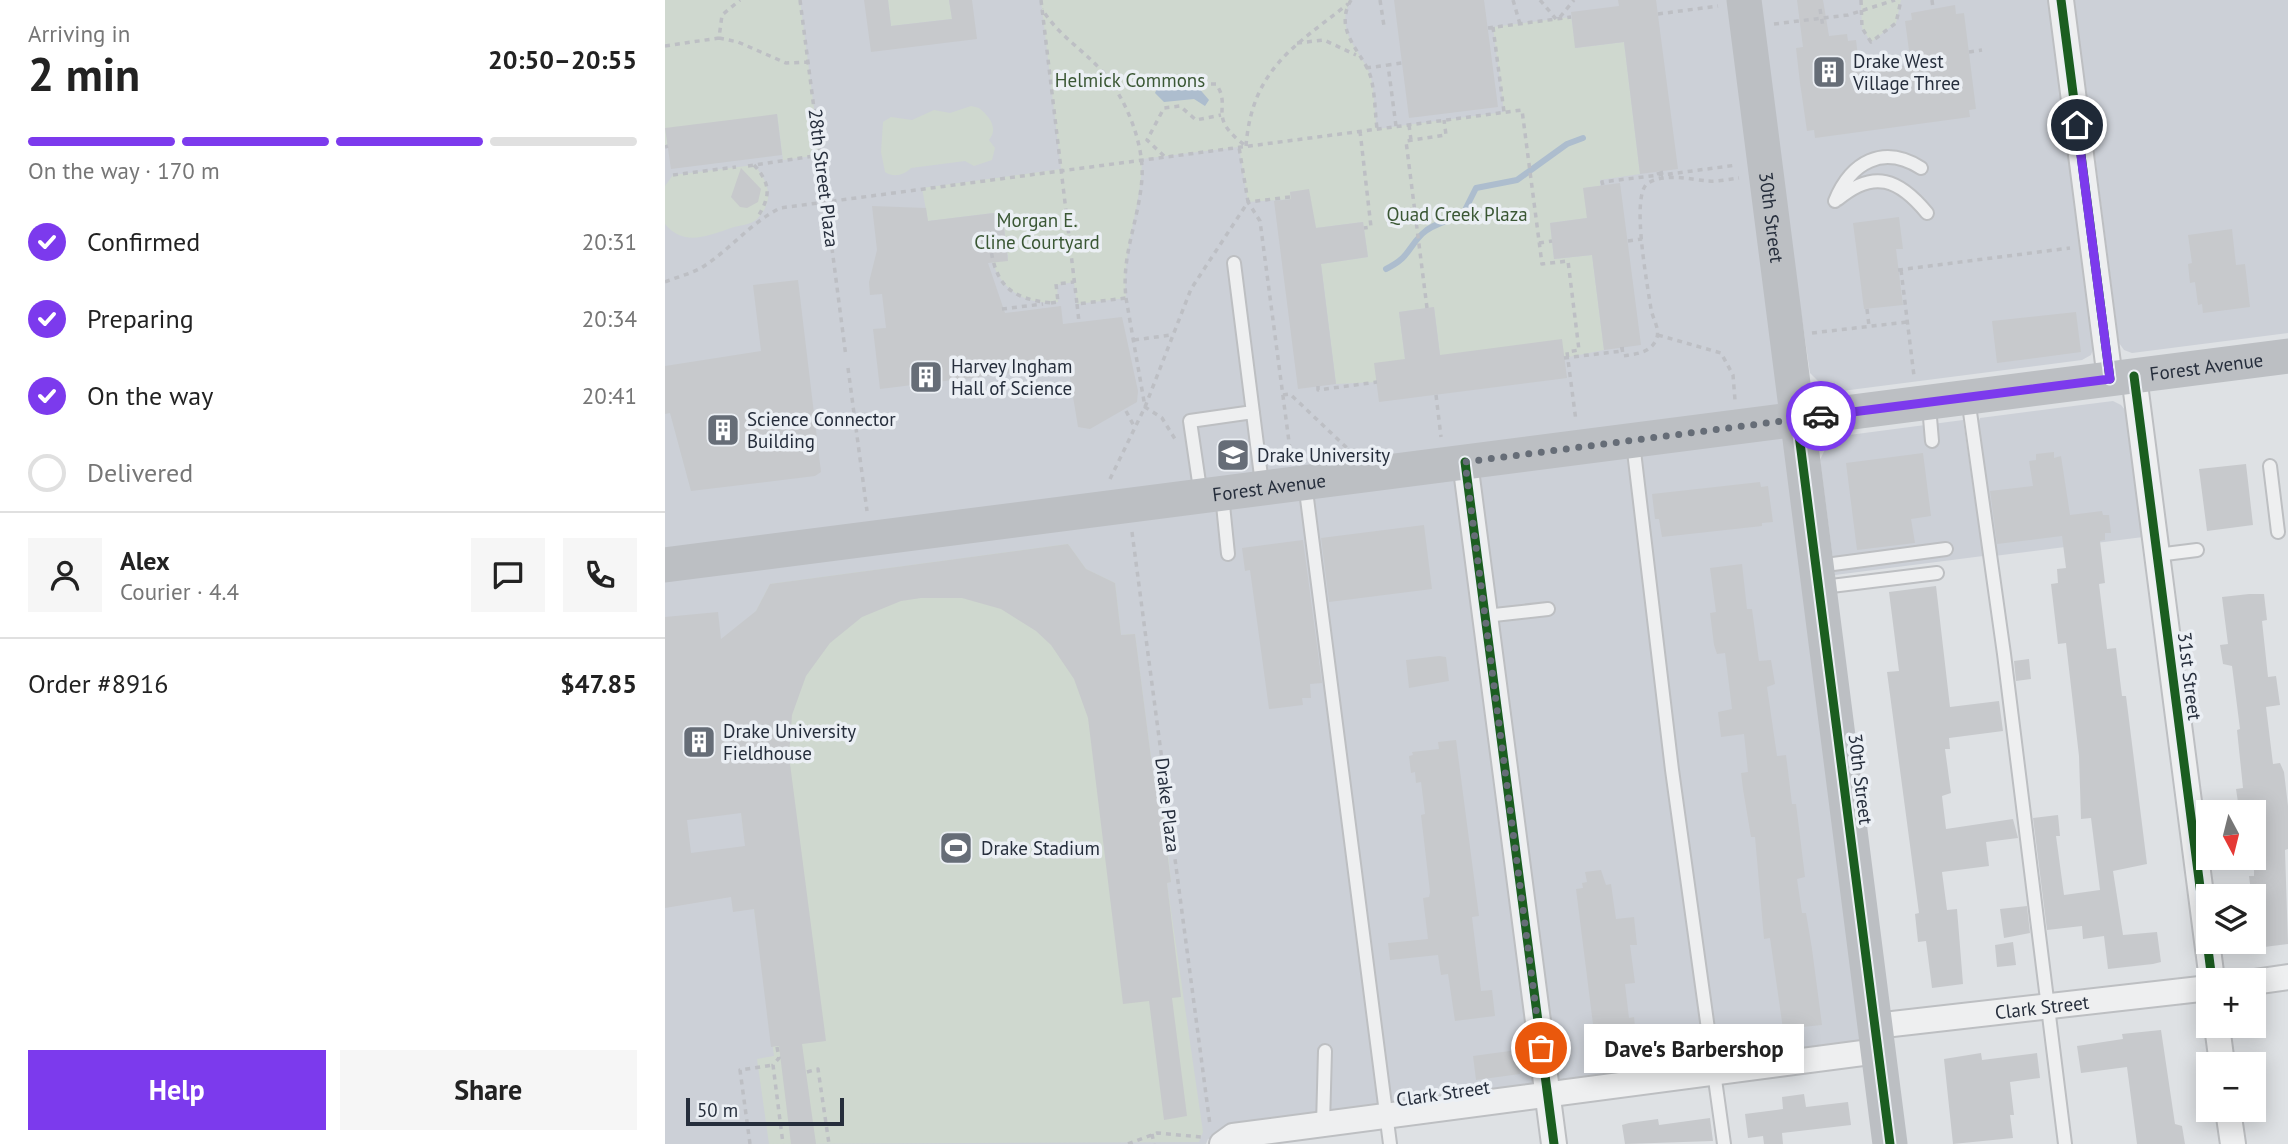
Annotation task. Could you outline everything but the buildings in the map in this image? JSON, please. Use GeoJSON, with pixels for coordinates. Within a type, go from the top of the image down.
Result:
{"type":"FeatureCollection","features":[{"type":"Feature","properties":{"kind":"main road","name":"30th Street"},"geometry":{"type":"LineString","coordinates":[[1731,3],[1797,419],[1890,1144]]}},
{"type":"Feature","properties":{"kind":"main road","name":"Forest Avenue"},"geometry":{"type":"LineString","coordinates":[[665,565],[870,539],[1119,494],[1211,495],[1263,488],[1298,470],[1453,450],[1633,439],[1797,419],[1921,389],[1968,397],[2288,356]]}},
{"type":"Feature","properties":{"kind":"street","name":"31st Street"},"geometry":{"type":"LineString","coordinates":[[2066,1],[2122,378],[2157,555],[2210,968]]}},
{"type":"Feature","properties":{"kind":"street"},"geometry":{"type":"LineString","coordinates":[[1453,450],[1485,615],[1554,1144]]}},
{"type":"Feature","properties":{"kind":"street"},"geometry":{"type":"LineString","coordinates":[[2266,980],[2288,977]]}},
{"type":"Feature","properties":{"kind":"street","name":"Clark Street"},"geometry":{"type":"LineString","coordinates":[[1212,1137],[1385,1118],[1712,1074],[2046,1006],[2196,989]]}},
{"type":"Feature","properties":{"kind":"street"},"geometry":{"type":"LineString","coordinates":[[2229,1122],[2232,1144]]}},
{"type":"Feature","properties":{"kind":"lane"},"geometry":{"type":"LineString","coordinates":[[1921,168],[1906,159],[1883,157],[1863,164],[1843,180],[1835,201],[1855,185],[1886,183],[1900,186],[1911,194],[1927,213]]}},
{"type":"Feature","properties":{"kind":"lane"},"geometry":{"type":"LineString","coordinates":[[1234,262],[1263,488]]}},
{"type":"Feature","properties":{"kind":"lane"},"geometry":{"type":"LineString","coordinates":[[1921,389],[1933,441]]}},
{"type":"Feature","properties":{"kind":"lane"},"geometry":{"type":"LineString","coordinates":[[1968,397],[2004,654],[2065,1144]]}},
{"type":"Feature","properties":{"kind":"lane"},"geometry":{"type":"LineString","coordinates":[[1228,554],[1190,421],[1253,412]]}},
{"type":"Feature","properties":{"kind":"lane"},"geometry":{"type":"LineString","coordinates":[[1633,439],[1712,1074],[1724,1144]]}},
{"type":"Feature","properties":{"kind":"lane"},"geometry":{"type":"LineString","coordinates":[[2270,466],[2278,533]]}},
{"type":"Feature","properties":{"kind":"lane"},"geometry":{"type":"LineString","coordinates":[[1298,470],[1385,1118],[1391,1144]]}},
{"type":"Feature","properties":{"kind":"lane"},"geometry":{"type":"LineString","coordinates":[[1818,577],[1946,549]]}},
{"type":"Feature","properties":{"kind":"lane"},"geometry":{"type":"LineString","coordinates":[[2157,555],[2197,551]]}},
{"type":"Feature","properties":{"kind":"lane"},"geometry":{"type":"LineString","coordinates":[[1818,577],[1937,573]]}},
{"type":"Feature","properties":{"kind":"lane"},"geometry":{"type":"LineString","coordinates":[[1485,615],[1548,609]]}},
{"type":"Feature","properties":{"kind":"lane"},"geometry":{"type":"LineString","coordinates":[[1324,1125],[1325,1051]]}},
{"type":"Feature","properties":{"kind":"path"},"geometry":{"type":"LineString","coordinates":[[719,38],[722,15],[740,0]]}},
{"type":"Feature","properties":{"kind":"path"},"geometry":{"type":"LineString","coordinates":[[1041,0],[1079,322]]}},
{"type":"Feature","properties":{"kind":"path"},"geometry":{"type":"LineString","coordinates":[[1380,0],[1384,26]]}},
{"type":"Feature","properties":{"kind":"path"},"geometry":{"type":"LineString","coordinates":[[1513,0],[1521,24]]}},
{"type":"Feature","properties":{"kind":"path"},"geometry":{"type":"LineString","coordinates":[[1540,0],[1557,19]]}},
{"type":"Feature","properties":{"kind":"path"},"geometry":{"type":"LineString","coordinates":[[1557,19],[1574,0]]}},
{"type":"Feature","properties":{"kind":"path"},"geometry":{"type":"LineString","coordinates":[[1861,0],[1862,29],[1871,42],[1896,23],[1901,0]]}},
{"type":"Feature","properties":{"kind":"path"},"geometry":{"type":"LineString","coordinates":[[1767,25],[1822,18],[1895,0]]}},
{"type":"Feature","properties":{"kind":"path"},"geometry":{"type":"LineString","coordinates":[[1932,0],[1933,8]]}},
{"type":"Feature","properties":{"kind":"path"},"geometry":{"type":"LineString","coordinates":[[1246,146],[1252,105],[1276,62],[1350,2]]}},
{"type":"Feature","properties":{"kind":"path"},"geometry":{"type":"LineString","coordinates":[[1350,2],[1349,37],[1370,75],[1377,129]]}},
{"type":"Feature","properties":{"kind":"path"},"geometry":{"type":"LineString","coordinates":[[1658,15],[1731,3]]}},
{"type":"Feature","properties":{"kind":"path"},"geometry":{"type":"LineString","coordinates":[[1042,9],[1063,38],[1102,71],[1116,89],[1142,159],[1140,189],[1124,264],[1126,298],[1145,407],[1163,418],[1178,445]]}},
{"type":"Feature","properties":{"kind":"path"},"geometry":{"type":"LineString","coordinates":[[1820,9],[1823,27]]}},
{"type":"Feature","properties":{"kind":"path"},"geometry":{"type":"LineString","coordinates":[[1504,112],[1490,28],[1571,17]]}},
{"type":"Feature","properties":{"kind":"path"},"geometry":{"type":"LineString","coordinates":[[665,46],[719,38],[738,42],[786,63],[808,62]]}},
{"type":"Feature","properties":{"kind":"path"},"geometry":{"type":"LineString","coordinates":[[1295,44],[1324,40],[1335,43],[1358,57]]}},
{"type":"Feature","properties":{"kind":"path"},"geometry":{"type":"LineString","coordinates":[[1969,52],[1982,50]]}},
{"type":"Feature","properties":{"kind":"path"},"geometry":{"type":"LineString","coordinates":[[1365,68],[1402,63]]}},
{"type":"Feature","properties":{"kind":"path"},"geometry":{"type":"LineString","coordinates":[[1388,65],[1396,126]]}},
{"type":"Feature","properties":{"kind":"path"},"geometry":{"type":"LineString","coordinates":[[1201,84],[1216,83],[1221,90],[1221,115],[1229,132],[1246,146]]}},
{"type":"Feature","properties":{"kind":"path"},"geometry":{"type":"LineString","coordinates":[[1147,141],[1164,108],[1180,106],[1196,120],[1221,115]]}},
{"type":"Feature","properties":{"kind":"path"},"geometry":{"type":"LineString","coordinates":[[756,220],[779,208],[1522,110],[1542,264],[1568,261],[1579,350],[1567,352],[1576,421]]}},
{"type":"Feature","properties":{"kind":"path"},"geometry":{"type":"LineString","coordinates":[[1427,308],[1406,141],[1445,135],[1444,120]]}},
{"type":"Feature","properties":{"kind":"path"},"geometry":{"type":"LineString","coordinates":[[1409,124],[1411,140]]}},
{"type":"Feature","properties":{"kind":"path"},"geometry":{"type":"LineString","coordinates":[[1360,131],[1371,227],[1364,228]]}},
{"type":"Feature","properties":{"kind":"path"},"geometry":{"type":"LineString","coordinates":[[1137,143],[1147,141]]}},
{"type":"Feature","properties":{"kind":"path"},"geometry":{"type":"LineString","coordinates":[[1147,141],[1164,156]]}},
{"type":"Feature","properties":{"kind":"path"},"geometry":{"type":"LineString","coordinates":[[1239,147],[1248,202],[1260,221],[1283,395],[1298,470]]}},
{"type":"Feature","properties":{"kind":"path"},"geometry":{"type":"LineString","coordinates":[[665,282],[700,268],[739,239],[756,220],[767,204],[769,191],[765,178],[751,165],[820,155]]}},
{"type":"Feature","properties":{"kind":"path"},"geometry":{"type":"LineString","coordinates":[[1603,185],[1602,182],[1659,175],[1660,172],[1662,175],[1737,165]]}},
{"type":"Feature","properties":{"kind":"path"},"geometry":{"type":"LineString","coordinates":[[673,176],[736,167]]}},
{"type":"Feature","properties":{"kind":"path"},"geometry":{"type":"LineString","coordinates":[[1564,358],[1622,351],[1622,347],[1623,356],[1644,352],[1655,342],[1658,335],[1651,310],[1639,197],[1649,183],[1693,177],[1705,181],[1739,178]]}},
{"type":"Feature","properties":{"kind":"path"},"geometry":{"type":"LineString","coordinates":[[1119,494],[1135,428],[1191,289],[1248,202],[1290,197]]}},
{"type":"Feature","properties":{"kind":"path"},"geometry":{"type":"LineString","coordinates":[[1628,241],[1642,239]]}},
{"type":"Feature","properties":{"kind":"path"},"geometry":{"type":"LineString","coordinates":[[1539,243],[1552,242]]}},
{"type":"Feature","properties":{"kind":"path"},"geometry":{"type":"LineString","coordinates":[[990,243],[994,269],[1006,286],[1022,298],[1052,303]]}},
{"type":"Feature","properties":{"kind":"path"},"geometry":{"type":"LineString","coordinates":[[1921,389],[1907,322],[1900,270],[2070,248]]}},
{"type":"Feature","properties":{"kind":"path"},"geometry":{"type":"LineString","coordinates":[[1002,309],[1058,302],[1056,284],[1075,282]]}},
{"type":"Feature","properties":{"kind":"path"},"geometry":{"type":"LineString","coordinates":[[1077,304],[1126,298]]}},
{"type":"Feature","properties":{"kind":"path"},"geometry":{"type":"LineString","coordinates":[[1867,309],[1869,326]]}},
{"type":"Feature","properties":{"kind":"path"},"geometry":{"type":"LineString","coordinates":[[1810,333],[1907,322]]}},
{"type":"Feature","properties":{"kind":"path"},"geometry":{"type":"LineString","coordinates":[[1134,340],[1171,335]]}},
{"type":"Feature","properties":{"kind":"path"},"geometry":{"type":"LineString","coordinates":[[1658,335],[1721,353],[1733,375],[1735,400]]}},
{"type":"Feature","properties":{"kind":"path"},"geometry":{"type":"LineString","coordinates":[[848,368],[870,539]]}},
{"type":"Feature","properties":{"kind":"path"},"geometry":{"type":"LineString","coordinates":[[1318,386],[1318,390],[1377,382]]}},
{"type":"Feature","properties":{"kind":"path"},"geometry":{"type":"LineString","coordinates":[[1283,395],[1290,394],[1348,450]]}},
{"type":"Feature","properties":{"kind":"path"},"geometry":{"type":"LineString","coordinates":[[1436,395],[1453,450]]}},
{"type":"Feature","properties":{"kind":"path"},"geometry":{"type":"LineString","coordinates":[[1126,411],[1135,428]]}},
{"type":"Feature","properties":{"kind":"path"},"geometry":{"type":"LineString","coordinates":[[750,1144],[740,1070],[773,1065],[779,1058],[777,1047]]}},
{"type":"Feature","properties":{"kind":"path"},"geometry":{"type":"LineString","coordinates":[[773,1065],[783,1144]]}},
{"type":"Feature","properties":{"kind":"path"},"geometry":{"type":"LineString","coordinates":[[807,1072],[818,1069],[829,1144]]}},
{"type":"Feature","properties":{"kind":"path"},"geometry":{"type":"LineString","coordinates":[[1128,1144],[1152,1134],[1212,1137]]}},
{"type":"Feature","properties":{"kind":"path"},"geometry":{"type":"LineString","coordinates":[[1152,1134],[1154,1144]]}},
{"type":"Feature","properties":{"kind":"shaded area","name":"Drake University"},"geometry":{"type":"Polygon","coordinates":[[[665,0],[2288,0],[2288,333],[2132,353],[2124,350],[2119,343],[2095,156],[2079,157],[2094,346],[2091,355],[2082,360],[1842,391],[1826,389],[1810,373],[1777,150],[1878,1051],[1208,1139],[1206,1144],[665,1144],[665,0]]]}},
{"type":"Feature","properties":{"kind":"shaded area"},"geometry":{"type":"Polygon","coordinates":[[[2113,401],[2126,411],[2143,537],[1994,556],[1978,423],[1980,418],[2113,401]]]}},
{"type":"Feature","properties":{"kind":"shaded area"},"geometry":{"type":"Polygon","coordinates":[[[1963,420],[1983,556],[1835,575],[1820,460],[1829,441],[1834,437],[1963,420]]]}},
{"type":"Feature","properties":{"kind":"green space"},"geometry":{"type":"Polygon","coordinates":[[[665,0],[800,0],[820,155],[783,160],[777,114],[665,147],[665,0]]]}},
{"type":"Feature","properties":{"kind":"green space"},"geometry":{"type":"Polygon","coordinates":[[[888,0],[949,0],[952,19],[891,26],[888,0]]]}},
{"type":"Feature","properties":{"kind":"green space"},"geometry":{"type":"Polygon","coordinates":[[[1041,0],[1351,0],[1346,12],[1347,32],[1371,78],[1377,129],[1504,112],[1493,27],[1571,17],[1576,48],[1624,42],[1640,174],[1600,180],[1600,186],[1584,188],[1587,218],[1550,223],[1554,259],[1592,255],[1604,350],[1564,358],[1440,355],[1434,307],[1399,312],[1405,359],[1377,382],[1336,384],[1321,264],[1368,257],[1363,222],[1316,228],[1308,190],[1290,192],[1291,199],[1248,202],[1239,147],[1142,159],[1139,194],[1126,263],[1126,298],[1077,304],[1074,282],[1057,285],[1058,302],[1036,301],[1016,294],[1001,280],[992,260],[1006,261],[1008,257],[1002,212],[928,221],[922,188],[1061,169],[1041,0]]]}},
{"type":"Feature","properties":{"kind":"green space"},"geometry":{"type":"Polygon","coordinates":[[[1861,0],[1901,0],[1896,23],[1871,42],[1862,28],[1861,0]]]}},
{"type":"Feature","properties":{"kind":"green space"},"geometry":{"type":"Polygon","coordinates":[[[971,106],[979,108],[993,127],[989,140],[995,148],[992,160],[974,166],[965,161],[911,168],[899,175],[885,172],[881,152],[883,122],[891,117],[912,120],[934,110],[950,113],[971,106]]]}},
{"type":"Feature","properties":{"kind":"green space"},"geometry":{"type":"Polygon","coordinates":[[[754,165],[766,185],[768,198],[763,212],[754,221],[696,238],[680,235],[665,224],[665,186],[673,175],[754,165]]]}},
{"type":"Feature","properties":{"kind":"green space","name":"Drake Stadium"},"geometry":{"type":"Polygon","coordinates":[[[1068,544],[1086,569],[1115,583],[1121,635],[1135,634],[1154,781],[1160,780],[1171,882],[1167,883],[1203,1132],[1199,1142],[769,1144],[757,1059],[774,1056],[741,813],[756,611],[770,584],[1068,544]]]}},
{"type":"Feature","properties":{"kind":"water"},"geometry":{"type":"Polygon","coordinates":[[[1191,79],[1209,100],[1205,106],[1194,99],[1164,102],[1155,93],[1160,82],[1165,81],[1175,89],[1191,79]]]}},
{"type":"Feature","properties":{"kind":"waterway"},"geometry":{"type":"LineString","coordinates":[[1386,269],[1404,257],[1426,230],[1463,214],[1476,188],[1517,180],[1567,144],[1583,138]]}},
{"type":"Feature","properties":{"kind":"cycle path"},"geometry":{"type":"LineString","coordinates":[[2061,0],[2110,379]]}},
{"type":"Feature","properties":{"kind":"cycle path"},"geometry":{"type":"LineString","coordinates":[[2134,376],[2210,968]]}},
{"type":"Feature","properties":{"kind":"cycle path"},"geometry":{"type":"LineString","coordinates":[[1797,419],[1890,1144]]}},
{"type":"Feature","properties":{"kind":"cycle path"},"geometry":{"type":"LineString","coordinates":[[1465,462],[1554,1144]]}},
{"type":"Feature","properties":{"kind":"way so far"},"geometry":{"type":"LineString","coordinates":[[1541,1048],[1465,462],[1821,416]]}},
{"type":"Feature","properties":{"kind":"place","name":"Drake West Village Three"},"geometry":{"type":"Point","coordinates":[1829,72]}},
{"type":"Feature","properties":{"kind":"place","name":"Harvey Ingham Hall of Science"},"geometry":{"type":"Point","coordinates":[926,377]}},
{"type":"Feature","properties":{"kind":"place","name":"Science Connector Building"},"geometry":{"type":"Point","coordinates":[723,430]}},
{"type":"Feature","properties":{"kind":"place","name":"Drake University"},"geometry":{"type":"Point","coordinates":[1233,455]}},
{"type":"Feature","properties":{"kind":"place","name":"Drake University Fieldhouse"},"geometry":{"type":"Point","coordinates":[699,742]}},
{"type":"Feature","properties":{"kind":"place","name":"Drake Stadium"},"geometry":{"type":"Point","coordinates":[956,848]}},
{"type":"Feature","properties":{"kind":"place","name":"Dave's Barbershop"},"geometry":{"type":"Point","coordinates":[1541,1048]}},
{"type":"Feature","properties":{"kind":"route"},"geometry":{"type":"LineString","coordinates":[[1821,416],[2110,379],[2077,125]]}},
{"type":"Feature","properties":{"kind":"park label","name":"Helmick Commons"},"geometry":{"type":"Point","coordinates":[1130,80]}},
{"type":"Feature","properties":{"kind":"park label","name":"Quad Creek Plaza"},"geometry":{"type":"Point","coordinates":[1457,214]}},
{"type":"Feature","properties":{"kind":"park label","name":"Morgan E. Cline Courtyard"},"geometry":{"type":"Point","coordinates":[1037,231]}}]}
